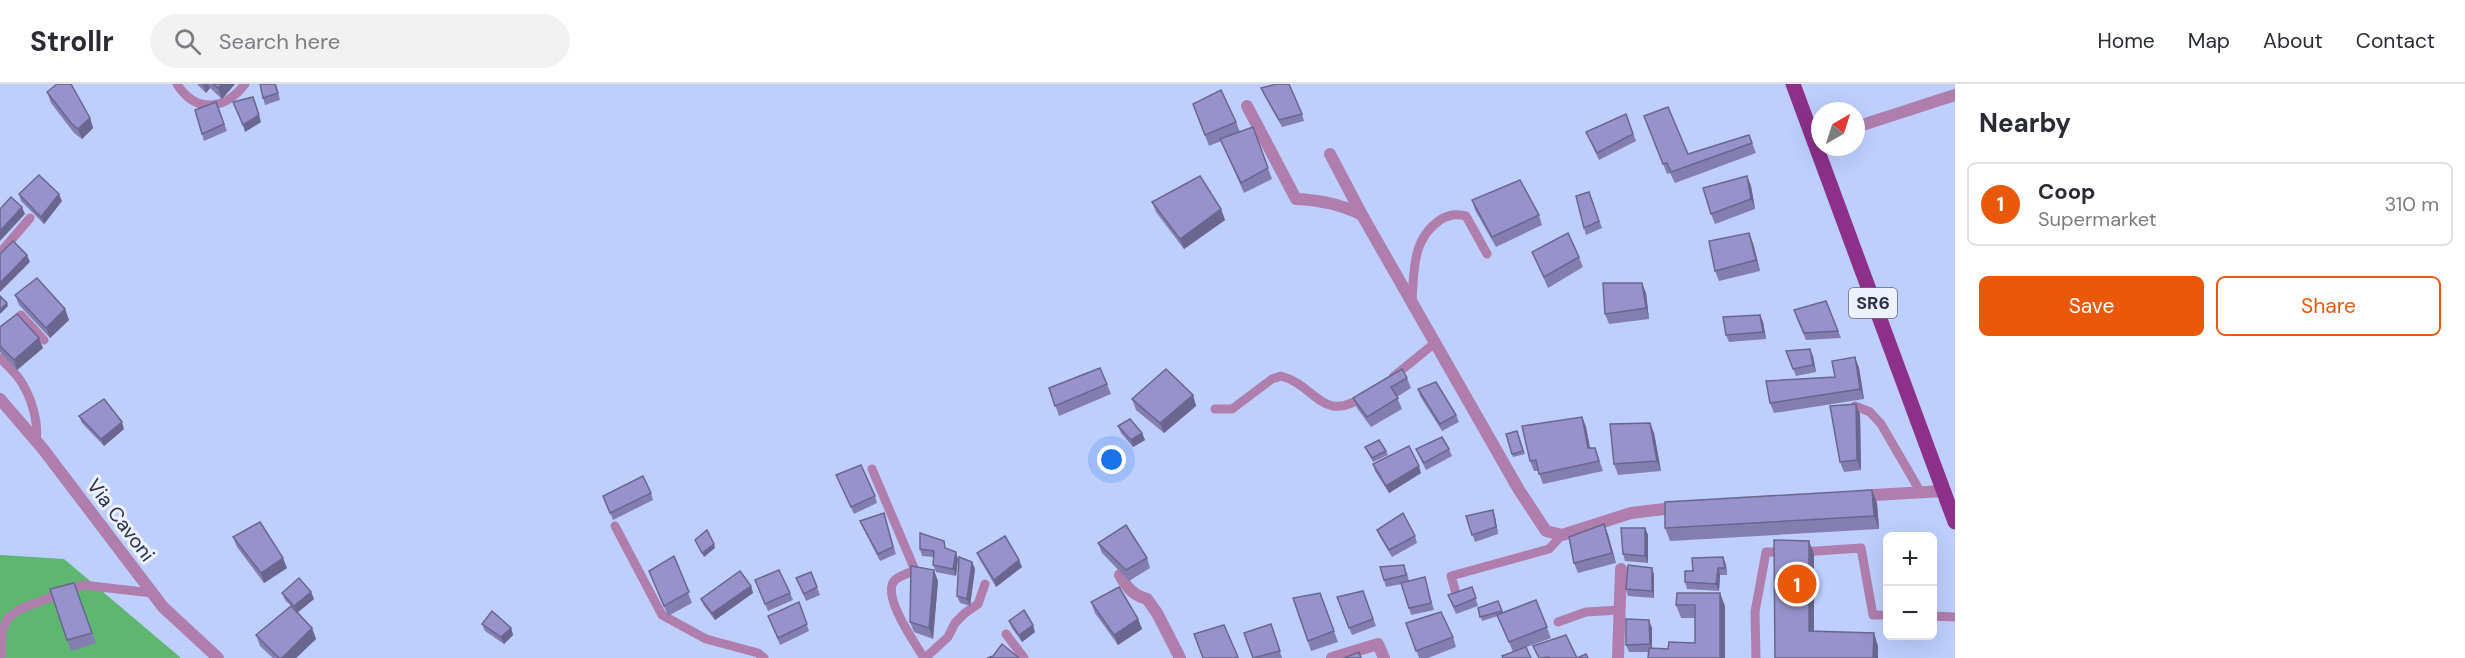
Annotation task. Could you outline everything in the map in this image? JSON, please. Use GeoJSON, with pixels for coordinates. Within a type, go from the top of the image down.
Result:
{"type":"FeatureCollection","features":[{"type":"Feature","properties":{"kind":"main road","name":"SR6"},"geometry":{"type":"LineString","coordinates":[[1793,84],[1811,126]]}},
{"type":"Feature","properties":{"kind":"main road","name":"SR6"},"geometry":{"type":"LineString","coordinates":[[1822,156],[1955,521]]}},
{"type":"Feature","properties":{"kind":"street"},"geometry":{"type":"LineString","coordinates":[[1865,124],[1955,95]]}},
{"type":"Feature","properties":{"kind":"street"},"geometry":{"type":"LineString","coordinates":[[1246,106],[1296,199],[1318,200],[1346,207],[1362,215]]}},
{"type":"Feature","properties":{"kind":"street"},"geometry":{"type":"LineString","coordinates":[[1330,154],[1362,215],[1519,490],[1546,531],[1562,535],[1631,513],[1690,506]]}},
{"type":"Feature","properties":{"kind":"street","name":"Via Cavoni"},"geometry":{"type":"LineString","coordinates":[[0,399],[36,441],[163,607],[218,658]]}},
{"type":"Feature","properties":{"kind":"street"},"geometry":{"type":"LineString","coordinates":[[1846,496],[1943,491]]}},
{"type":"Feature","properties":{"kind":"street"},"geometry":{"type":"LineString","coordinates":[[1618,658],[1621,569]]}},
{"type":"Feature","properties":{"kind":"street"},"geometry":{"type":"LineString","coordinates":[[1120,575],[1128,589],[1136,596],[1147,599],[1157,613],[1180,658]]}},
{"type":"Feature","properties":{"kind":"street"},"geometry":{"type":"LineString","coordinates":[[1332,658],[1378,644],[1384,658]]}},
{"type":"Feature","properties":{"kind":"lane"},"geometry":{"type":"LineString","coordinates":[[177,84],[194,101],[208,106],[223,104],[237,94],[245,84]]}},
{"type":"Feature","properties":{"kind":"lane"},"geometry":{"type":"LineString","coordinates":[[1412,301],[1414,268],[1420,244],[1426,234],[1446,216],[1456,214],[1466,216],[1487,254]]}},
{"type":"Feature","properties":{"kind":"lane"},"geometry":{"type":"LineString","coordinates":[[0,253],[30,218]]}},
{"type":"Feature","properties":{"kind":"lane"},"geometry":{"type":"LineString","coordinates":[[0,335],[21,315],[44,340]]}},
{"type":"Feature","properties":{"kind":"lane"},"geometry":{"type":"LineString","coordinates":[[1382,385],[1436,342]]}},
{"type":"Feature","properties":{"kind":"lane"},"geometry":{"type":"LineString","coordinates":[[0,358],[20,378],[38,431],[36,441]]}},
{"type":"Feature","properties":{"kind":"lane"},"geometry":{"type":"LineString","coordinates":[[1215,409],[1232,409],[1272,379],[1281,376],[1299,384],[1326,405],[1336,407],[1346,407],[1373,390]]}},
{"type":"Feature","properties":{"kind":"lane"},"geometry":{"type":"LineString","coordinates":[[1855,406],[1870,412],[1881,424],[1920,491]]}},
{"type":"Feature","properties":{"kind":"lane"},"geometry":{"type":"LineString","coordinates":[[873,469],[915,570],[895,579],[891,588],[891,601],[924,658],[948,637],[955,623],[978,604],[985,584]]}},
{"type":"Feature","properties":{"kind":"lane"},"geometry":{"type":"LineString","coordinates":[[615,526],[662,615],[706,639],[758,653],[764,658]]}},
{"type":"Feature","properties":{"kind":"lane"},"geometry":{"type":"LineString","coordinates":[[1455,590],[1451,576],[1549,549],[1562,535]]}},
{"type":"Feature","properties":{"kind":"lane"},"geometry":{"type":"LineString","coordinates":[[1756,658],[1755,612],[1766,552],[1862,548],[1873,615],[1883,615]]}},
{"type":"Feature","properties":{"kind":"lane"},"geometry":{"type":"LineString","coordinates":[[1,658],[2,632],[8,618],[20,609],[83,585],[152,593]]}},
{"type":"Feature","properties":{"kind":"lane"},"geometry":{"type":"LineString","coordinates":[[1558,622],[1586,612],[1619,610]]}},
{"type":"Feature","properties":{"kind":"lane"},"geometry":{"type":"LineString","coordinates":[[1937,616],[1955,616]]}},
{"type":"Feature","properties":{"kind":"lane"},"geometry":{"type":"LineString","coordinates":[[1006,634],[1024,658]]}},
{"type":"Feature","properties":{"kind":"green space"},"geometry":{"type":"Polygon","coordinates":[[[0,555],[64,559],[181,658],[0,658],[0,555]]]}},
{"type":"Feature","properties":{"kind":"building"},"geometry":{"type":"Polygon","coordinates":[[[57,84],[71,84],[90,118],[78,129],[47,92],[57,84]]]}},
{"type":"Feature","properties":{"kind":"building"},"geometry":{"type":"Polygon","coordinates":[[[260,84],[275,84],[278,93],[263,98],[260,84]]]}},
{"type":"Feature","properties":{"kind":"building"},"geometry":{"type":"Polygon","coordinates":[[[1289,84],[1302,114],[1279,120],[1261,88],[1289,84]]]}},
{"type":"Feature","properties":{"kind":"building"},"geometry":{"type":"Polygon","coordinates":[[[1221,90],[1236,122],[1205,135],[1193,104],[1221,90]]]}},
{"type":"Feature","properties":{"kind":"building"},"geometry":{"type":"Polygon","coordinates":[[[253,97],[259,115],[243,125],[233,102],[253,97]]]}},
{"type":"Feature","properties":{"kind":"building"},"geometry":{"type":"Polygon","coordinates":[[[216,102],[224,124],[202,134],[195,110],[216,102]]]}},
{"type":"Feature","properties":{"kind":"building"},"geometry":{"type":"Polygon","coordinates":[[[1668,107],[1688,154],[1749,135],[1752,143],[1671,172],[1667,163],[1663,164],[1644,116],[1668,107]]]}},
{"type":"Feature","properties":{"kind":"building"},"geometry":{"type":"Polygon","coordinates":[[[1626,114],[1633,134],[1597,153],[1586,132],[1626,114]]]}},
{"type":"Feature","properties":{"kind":"building"},"geometry":{"type":"Polygon","coordinates":[[[1253,127],[1268,168],[1241,183],[1220,139],[1253,127]]]}},
{"type":"Feature","properties":{"kind":"building"},"geometry":{"type":"Polygon","coordinates":[[[39,175],[59,194],[41,217],[19,194],[39,175]]]}},
{"type":"Feature","properties":{"kind":"building"},"geometry":{"type":"Polygon","coordinates":[[[1200,176],[1221,209],[1180,239],[1152,202],[1200,176]]]}},
{"type":"Feature","properties":{"kind":"building"},"geometry":{"type":"Polygon","coordinates":[[[1747,176],[1751,199],[1711,214],[1703,188],[1747,176]]]}},
{"type":"Feature","properties":{"kind":"building"},"geometry":{"type":"Polygon","coordinates":[[[1520,180],[1539,215],[1492,237],[1472,200],[1520,180]]]}},
{"type":"Feature","properties":{"kind":"building"},"geometry":{"type":"Polygon","coordinates":[[[1589,192],[1599,221],[1584,228],[1576,196],[1589,192]]]}},
{"type":"Feature","properties":{"kind":"building"},"geometry":{"type":"Polygon","coordinates":[[[11,197],[22,207],[0,231],[0,209],[11,197]]]}},
{"type":"Feature","properties":{"kind":"building"},"geometry":{"type":"Polygon","coordinates":[[[1568,233],[1579,257],[1544,277],[1532,252],[1568,233]]]}},
{"type":"Feature","properties":{"kind":"building"},"geometry":{"type":"Polygon","coordinates":[[[1749,233],[1756,260],[1715,271],[1709,241],[1749,233]]]}},
{"type":"Feature","properties":{"kind":"building"},"geometry":{"type":"Polygon","coordinates":[[[13,241],[27,255],[0,283],[0,254],[13,241]]]}},
{"type":"Feature","properties":{"kind":"building"},"geometry":{"type":"Polygon","coordinates":[[[37,278],[65,309],[46,328],[15,295],[37,278]]]}},
{"type":"Feature","properties":{"kind":"building"},"geometry":{"type":"Polygon","coordinates":[[[1603,283],[1642,283],[1646,308],[1605,314],[1603,283]]]}},
{"type":"Feature","properties":{"kind":"building"},"geometry":{"type":"Polygon","coordinates":[[[0,296],[7,303],[0,310],[0,296]]]}},
{"type":"Feature","properties":{"kind":"building"},"geometry":{"type":"Polygon","coordinates":[[[1826,301],[1838,331],[1804,333],[1794,310],[1826,301]]]}},
{"type":"Feature","properties":{"kind":"building"},"geometry":{"type":"Polygon","coordinates":[[[17,314],[39,338],[14,360],[0,346],[0,327],[17,314]]]}},
{"type":"Feature","properties":{"kind":"building"},"geometry":{"type":"Polygon","coordinates":[[[1760,315],[1763,332],[1726,335],[1723,317],[1760,315]]]}},
{"type":"Feature","properties":{"kind":"building"},"geometry":{"type":"Polygon","coordinates":[[[1810,349],[1813,365],[1793,369],[1786,351],[1810,349]]]}},
{"type":"Feature","properties":{"kind":"building"},"geometry":{"type":"Polygon","coordinates":[[[1855,357],[1860,389],[1770,403],[1766,381],[1835,377],[1832,361],[1855,357]]]}},
{"type":"Feature","properties":{"kind":"building"},"geometry":{"type":"Polygon","coordinates":[[[1100,368],[1107,384],[1055,406],[1049,388],[1100,368]]]}},
{"type":"Feature","properties":{"kind":"building"},"geometry":{"type":"Polygon","coordinates":[[[1166,369],[1193,395],[1160,423],[1132,399],[1166,369]]]}},
{"type":"Feature","properties":{"kind":"building"},"geometry":{"type":"Polygon","coordinates":[[[1402,369],[1407,378],[1391,387],[1398,398],[1367,417],[1353,398],[1402,369]]]}},
{"type":"Feature","properties":{"kind":"building"},"geometry":{"type":"Polygon","coordinates":[[[1436,382],[1456,415],[1440,424],[1418,389],[1436,382]]]}},
{"type":"Feature","properties":{"kind":"building"},"geometry":{"type":"Polygon","coordinates":[[[104,399],[122,422],[101,439],[79,416],[104,399]]]}},
{"type":"Feature","properties":{"kind":"building"},"geometry":{"type":"Polygon","coordinates":[[[1856,404],[1857,460],[1840,462],[1830,406],[1856,404]]]}},
{"type":"Feature","properties":{"kind":"building"},"geometry":{"type":"Polygon","coordinates":[[[1582,417],[1588,448],[1595,448],[1599,461],[1539,474],[1536,460],[1530,461],[1522,426],[1582,417]]]}},
{"type":"Feature","properties":{"kind":"building"},"geometry":{"type":"Polygon","coordinates":[[[1130,419],[1142,433],[1131,440],[1118,426],[1130,419]]]}},
{"type":"Feature","properties":{"kind":"building"},"geometry":{"type":"Polygon","coordinates":[[[1650,423],[1657,461],[1614,464],[1610,424],[1650,423]]]}},
{"type":"Feature","properties":{"kind":"building"},"geometry":{"type":"Polygon","coordinates":[[[1517,431],[1523,451],[1512,454],[1506,434],[1517,431]]]}},
{"type":"Feature","properties":{"kind":"building"},"geometry":{"type":"Polygon","coordinates":[[[1442,437],[1449,449],[1424,463],[1416,449],[1442,437]]]}},
{"type":"Feature","properties":{"kind":"building"},"geometry":{"type":"Polygon","coordinates":[[[1379,440],[1386,451],[1372,458],[1365,447],[1379,440]]]}},
{"type":"Feature","properties":{"kind":"building"},"geometry":{"type":"Polygon","coordinates":[[[1409,446],[1419,466],[1386,486],[1373,464],[1409,446]]]}},
{"type":"Feature","properties":{"kind":"building"},"geometry":{"type":"Polygon","coordinates":[[[861,465],[875,496],[851,507],[836,475],[861,465]]]}},
{"type":"Feature","properties":{"kind":"building"},"geometry":{"type":"Polygon","coordinates":[[[643,476],[651,493],[610,513],[603,496],[643,476]]]}},
{"type":"Feature","properties":{"kind":"building"},"geometry":{"type":"Polygon","coordinates":[[[1872,490],[1874,516],[1665,528],[1665,502],[1872,490]]]}},
{"type":"Feature","properties":{"kind":"building"},"geometry":{"type":"Polygon","coordinates":[[[1493,510],[1496,527],[1472,535],[1466,516],[1493,510]]]}},
{"type":"Feature","properties":{"kind":"building"},"geometry":{"type":"Polygon","coordinates":[[[884,513],[893,547],[878,554],[860,521],[884,513]]]}},
{"type":"Feature","properties":{"kind":"building"},"geometry":{"type":"Polygon","coordinates":[[[1403,513],[1415,536],[1389,550],[1377,530],[1403,513]]]}},
{"type":"Feature","properties":{"kind":"building"},"geometry":{"type":"Polygon","coordinates":[[[260,522],[283,558],[261,573],[233,537],[260,522]]]}},
{"type":"Feature","properties":{"kind":"building"},"geometry":{"type":"Polygon","coordinates":[[[1604,524],[1612,553],[1574,563],[1569,537],[1604,524]]]}},
{"type":"Feature","properties":{"kind":"building"},"geometry":{"type":"Polygon","coordinates":[[[1126,525],[1147,558],[1126,570],[1098,543],[1126,525]]]}},
{"type":"Feature","properties":{"kind":"building"},"geometry":{"type":"Polygon","coordinates":[[[1621,528],[1645,528],[1645,556],[1623,554],[1621,528]]]}},
{"type":"Feature","properties":{"kind":"building"},"geometry":{"type":"Polygon","coordinates":[[[707,530],[714,544],[702,553],[695,540],[707,530]]]}},
{"type":"Feature","properties":{"kind":"building"},"geometry":{"type":"Polygon","coordinates":[[[920,533],[944,541],[945,548],[956,552],[953,569],[933,565],[934,551],[920,549],[920,533]]]}},
{"type":"Feature","properties":{"kind":"building"},"geometry":{"type":"Polygon","coordinates":[[[1005,536],[1019,560],[994,580],[977,553],[1005,536]]]}},
{"type":"Feature","properties":{"kind":"building"},"geometry":{"type":"Polygon","coordinates":[[[1774,540],[1809,541],[1809,631],[1874,633],[1873,658],[1775,658],[1774,540]]]}},
{"type":"Feature","properties":{"kind":"building"},"geometry":{"type":"Polygon","coordinates":[[[674,556],[689,592],[664,606],[649,571],[674,556]]]}},
{"type":"Feature","properties":{"kind":"building"},"geometry":{"type":"Polygon","coordinates":[[[959,557],[972,562],[967,599],[957,596],[959,557]]]}},
{"type":"Feature","properties":{"kind":"building"},"geometry":{"type":"Polygon","coordinates":[[[1723,557],[1725,568],[1718,568],[1716,584],[1685,582],[1685,571],[1693,571],[1692,558],[1723,557]]]}},
{"type":"Feature","properties":{"kind":"building"},"geometry":{"type":"Polygon","coordinates":[[[1404,565],[1406,575],[1384,580],[1380,567],[1404,565]]]}},
{"type":"Feature","properties":{"kind":"building"},"geometry":{"type":"Polygon","coordinates":[[[1628,565],[1652,568],[1652,591],[1626,589],[1628,565]]]}},
{"type":"Feature","properties":{"kind":"building"},"geometry":{"type":"Polygon","coordinates":[[[911,566],[934,570],[929,628],[910,622],[911,566]]]}},
{"type":"Feature","properties":{"kind":"building"},"geometry":{"type":"Polygon","coordinates":[[[779,570],[790,593],[765,604],[755,580],[779,570]]]}},
{"type":"Feature","properties":{"kind":"building"},"geometry":{"type":"Polygon","coordinates":[[[740,571],[751,586],[712,613],[701,599],[740,571]]]}},
{"type":"Feature","properties":{"kind":"building"},"geometry":{"type":"Polygon","coordinates":[[[811,572],[817,587],[804,594],[796,578],[811,572]]]}},
{"type":"Feature","properties":{"kind":"building"},"geometry":{"type":"Polygon","coordinates":[[[1425,577],[1431,603],[1409,608],[1401,583],[1425,577]]]}},
{"type":"Feature","properties":{"kind":"building"},"geometry":{"type":"Polygon","coordinates":[[[299,578],[311,592],[294,606],[282,593],[299,578]]]}},
{"type":"Feature","properties":{"kind":"building"},"geometry":{"type":"Polygon","coordinates":[[[74,583],[92,633],[67,640],[50,589],[74,583]]]}},
{"type":"Feature","properties":{"kind":"building"},"geometry":{"type":"Polygon","coordinates":[[[1119,587],[1138,619],[1114,635],[1091,602],[1119,587]]]}},
{"type":"Feature","properties":{"kind":"building"},"geometry":{"type":"Polygon","coordinates":[[[1472,587],[1476,598],[1454,607],[1448,595],[1472,587]]]}},
{"type":"Feature","properties":{"kind":"building"},"geometry":{"type":"Polygon","coordinates":[[[1363,591],[1373,619],[1349,628],[1337,597],[1363,591]]]}},
{"type":"Feature","properties":{"kind":"building"},"geometry":{"type":"Polygon","coordinates":[[[1320,593],[1334,631],[1308,641],[1293,598],[1320,593]]]}},
{"type":"Feature","properties":{"kind":"building"},"geometry":{"type":"Polygon","coordinates":[[[1677,593],[1720,593],[1720,658],[1648,658],[1649,648],[1668,649],[1669,642],[1695,643],[1695,605],[1676,605],[1677,593]]]}},
{"type":"Feature","properties":{"kind":"building"},"geometry":{"type":"Polygon","coordinates":[[[1536,600],[1547,627],[1509,642],[1497,615],[1536,600]]]}},
{"type":"Feature","properties":{"kind":"building"},"geometry":{"type":"Polygon","coordinates":[[[1498,601],[1502,611],[1480,617],[1478,608],[1498,601]]]}},
{"type":"Feature","properties":{"kind":"building"},"geometry":{"type":"Polygon","coordinates":[[[799,602],[807,624],[778,638],[768,616],[799,602]]]}},
{"type":"Feature","properties":{"kind":"building"},"geometry":{"type":"Polygon","coordinates":[[[291,606],[312,628],[282,658],[279,658],[256,635],[291,606]]]}},
{"type":"Feature","properties":{"kind":"building"},"geometry":{"type":"Polygon","coordinates":[[[1024,610],[1033,625],[1019,635],[1009,621],[1024,610]]]}},
{"type":"Feature","properties":{"kind":"building"},"geometry":{"type":"Polygon","coordinates":[[[492,611],[511,628],[501,637],[482,624],[492,611]]]}},
{"type":"Feature","properties":{"kind":"building"},"geometry":{"type":"Polygon","coordinates":[[[1441,612],[1453,637],[1416,651],[1406,623],[1441,612]]]}},
{"type":"Feature","properties":{"kind":"building"},"geometry":{"type":"Polygon","coordinates":[[[1626,619],[1649,620],[1650,644],[1626,645],[1626,619]]]}},
{"type":"Feature","properties":{"kind":"building"},"geometry":{"type":"Polygon","coordinates":[[[1271,624],[1280,651],[1253,658],[1244,633],[1271,624]]]}},
{"type":"Feature","properties":{"kind":"building"},"geometry":{"type":"Polygon","coordinates":[[[1224,625],[1238,657],[1203,658],[1194,634],[1224,625]]]}},
{"type":"Feature","properties":{"kind":"building"},"geometry":{"type":"Polygon","coordinates":[[[1566,635],[1577,658],[1539,658],[1533,646],[1566,635]]]}},
{"type":"Feature","properties":{"kind":"building"},"geometry":{"type":"Polygon","coordinates":[[[1002,644],[1019,658],[987,658],[993,656],[1002,644]]]}},
{"type":"Feature","properties":{"kind":"building"},"geometry":{"type":"Polygon","coordinates":[[[1526,647],[1531,658],[1503,658],[1502,656],[1526,647]]]}},
{"type":"Feature","properties":{"kind":"building"},"geometry":{"type":"Polygon","coordinates":[[[1359,652],[1361,658],[1344,658],[1359,652]]]}},
{"type":"Feature","properties":{"kind":"place","name":"Coop"},"geometry":{"type":"Point","coordinates":[1797,584]}}]}
